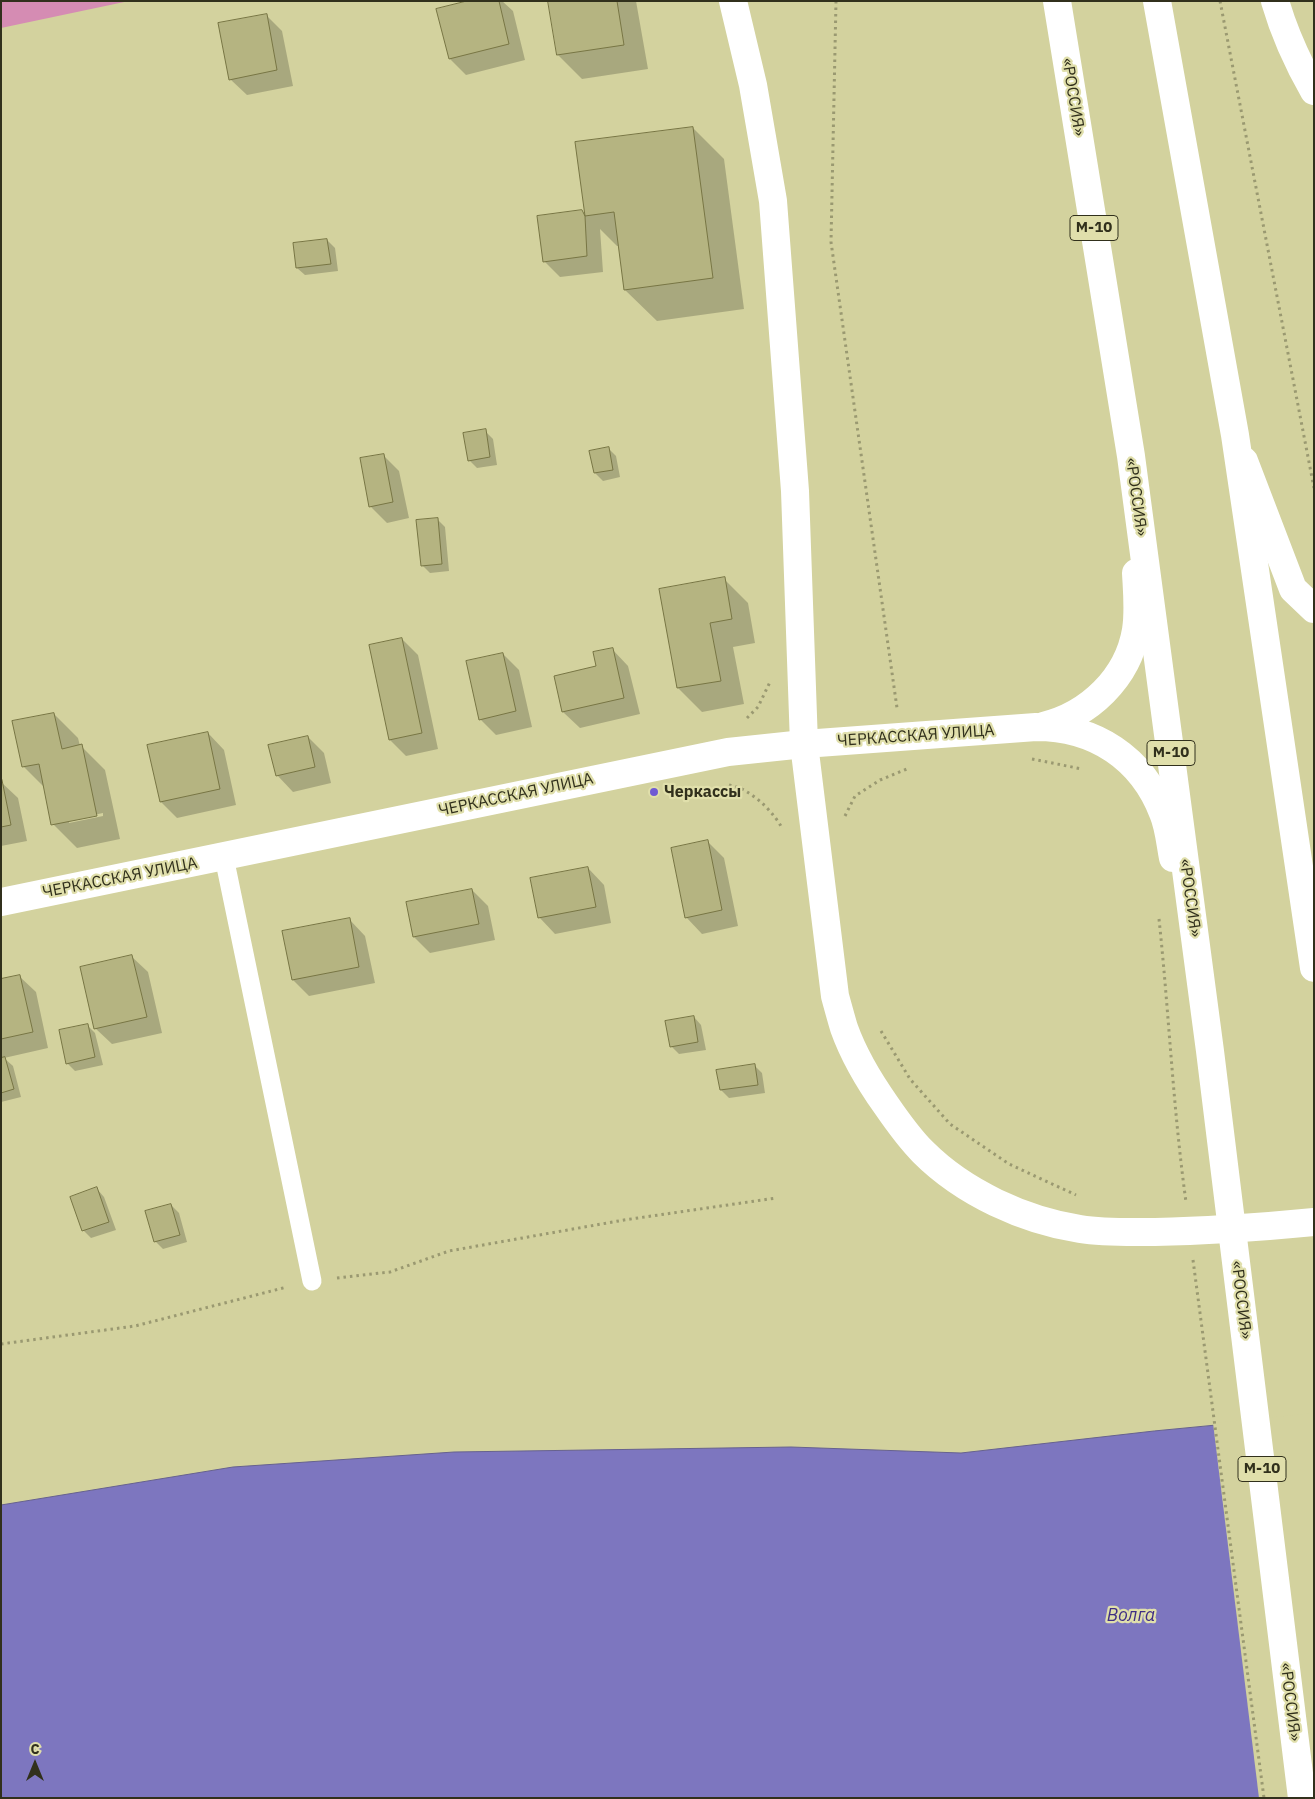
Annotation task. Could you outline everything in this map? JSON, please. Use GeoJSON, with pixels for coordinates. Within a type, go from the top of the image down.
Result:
{"type":"FeatureCollection","features":[{"type":"Feature","properties":{"kind":"main road"},"geometry":{"type":"LineString","coordinates":[[733,1],[753,86],[773,201],[795,491],[804,744],[835,996],[845,1029],[860,1063],[878,1094],[922,1152],[948,1174],[978,1193],[1045,1221],[1080,1229],[1116,1232],[1190,1231],[1314,1222]]}},
{"type":"Feature","properties":{"kind":"main road","name":"«РОССИЯ»"},"geometry":{"type":"LineString","coordinates":[[1058,1],[1131,456],[1210,1051],[1302,1798]]}},
{"type":"Feature","properties":{"kind":"main road"},"geometry":{"type":"LineString","coordinates":[[1157,1],[1235,435],[1314,968]]}},
{"type":"Feature","properties":{"kind":"main road"},"geometry":{"type":"LineString","coordinates":[[1275,1],[1280,19],[1294,52],[1314,91]]}},
{"type":"Feature","properties":{"kind":"main road"},"geometry":{"type":"LineString","coordinates":[[1235,435],[1293,588],[1314,610]]}},
{"type":"Feature","properties":{"kind":"main road","name":"ЧЕРКАССКАЯ УЛИЦА"},"geometry":{"type":"LineString","coordinates":[[1036,727],[1060,721],[1092,703],[1117,676],[1130,649],[1136,631],[1138,607],[1131,456]]}},
{"type":"Feature","properties":{"kind":"main road","name":"ЧЕРКАССКАЯ УЛИЦА"},"geometry":{"type":"LineString","coordinates":[[1,902],[728,752],[804,744],[1036,727],[1062,728],[1086,735],[1109,746],[1129,761],[1153,790],[1167,826],[1210,1051]]}},
{"type":"Feature","properties":{"kind":"lane"},"geometry":{"type":"LineString","coordinates":[[224,857],[312,1281]]}},
{"type":"Feature","properties":{"kind":"path"},"geometry":{"type":"LineString","coordinates":[[836,1],[831,242],[898,713]]}},
{"type":"Feature","properties":{"kind":"path"},"geometry":{"type":"LineString","coordinates":[[1220,1],[1314,488]]}},
{"type":"Feature","properties":{"kind":"path"},"geometry":{"type":"LineString","coordinates":[[1031,759],[1086,770]]}},
{"type":"Feature","properties":{"kind":"path"},"geometry":{"type":"LineString","coordinates":[[843,822],[856,796],[880,780],[915,768]]}},
{"type":"Feature","properties":{"kind":"path"},"geometry":{"type":"LineString","coordinates":[[728,784],[747,792],[766,807],[778,820],[786,836]]}},
{"type":"Feature","properties":{"kind":"path"},"geometry":{"type":"LineString","coordinates":[[1158,910],[1168,1005],[1178,1140],[1187,1209]]}},
{"type":"Feature","properties":{"kind":"path"},"geometry":{"type":"LineString","coordinates":[[878,1028],[910,1079],[950,1124],[1009,1164],[1078,1197]]}},
{"type":"Feature","properties":{"kind":"path"},"geometry":{"type":"LineString","coordinates":[[1,1344],[135,1326],[312,1281],[390,1272],[449,1251],[604,1223],[776,1198]]}},
{"type":"Feature","properties":{"kind":"path"},"geometry":{"type":"LineString","coordinates":[[1193,1258],[1264,1798]]}},
{"type":"Feature","properties":{"kind":"shaded area"},"geometry":{"type":"Polygon","coordinates":[[[1,1],[129,1],[1,28],[1,1]]]}},
{"type":"Feature","properties":{"kind":"water","name":"Волга"},"geometry":{"type":"Polygon","coordinates":[[[1314,1416],[1314,1798],[1,1798],[1,1505],[233,1467],[454,1452],[791,1447],[961,1453],[1154,1431],[1314,1416]]]}},
{"type":"Feature","properties":{"kind":"pier"},"geometry":{"type":"Polygon","coordinates":[[[1314,1413],[1314,1798],[1259,1798],[1213,1423],[1314,1413]]]}},
{"type":"Feature","properties":{"kind":"building"},"geometry":{"type":"Polygon","coordinates":[[[467,1],[499,1],[509,44],[449,59],[436,9],[467,1]]]}},
{"type":"Feature","properties":{"kind":"building"},"geometry":{"type":"Polygon","coordinates":[[[548,1],[617,1],[624,45],[557,55],[548,1]]]}},
{"type":"Feature","properties":{"kind":"building"},"geometry":{"type":"Polygon","coordinates":[[[267,14],[277,70],[229,80],[218,23],[267,14]]]}},
{"type":"Feature","properties":{"kind":"building"},"geometry":{"type":"Polygon","coordinates":[[[693,127],[713,278],[624,290],[614,212],[585,216],[575,142],[693,127]]]}},
{"type":"Feature","properties":{"kind":"building"},"geometry":{"type":"Polygon","coordinates":[[[582,210],[585,216],[587,256],[543,262],[537,216],[582,210]]]}},
{"type":"Feature","properties":{"kind":"building"},"geometry":{"type":"Polygon","coordinates":[[[327,239],[331,264],[296,268],[293,243],[327,239]]]}},
{"type":"Feature","properties":{"kind":"building"},"geometry":{"type":"Polygon","coordinates":[[[486,429],[490,457],[468,461],[463,433],[486,429]]]}},
{"type":"Feature","properties":{"kind":"building"},"geometry":{"type":"Polygon","coordinates":[[[609,447],[613,470],[594,473],[589,451],[609,447]]]}},
{"type":"Feature","properties":{"kind":"building"},"geometry":{"type":"Polygon","coordinates":[[[384,454],[393,502],[369,507],[360,458],[384,454]]]}},
{"type":"Feature","properties":{"kind":"building"},"geometry":{"type":"Polygon","coordinates":[[[438,518],[442,564],[421,566],[416,520],[438,518]]]}},
{"type":"Feature","properties":{"kind":"building"},"geometry":{"type":"Polygon","coordinates":[[[725,577],[732,619],[710,623],[721,681],[677,688],[659,589],[725,577]]]}},
{"type":"Feature","properties":{"kind":"building"},"geometry":{"type":"Polygon","coordinates":[[[402,638],[422,733],[389,740],[369,645],[402,638]]]}},
{"type":"Feature","properties":{"kind":"building"},"geometry":{"type":"Polygon","coordinates":[[[613,648],[624,698],[562,712],[554,676],[596,666],[593,652],[613,648]]]}},
{"type":"Feature","properties":{"kind":"building"},"geometry":{"type":"Polygon","coordinates":[[[503,653],[516,711],[479,720],[466,661],[503,653]]]}},
{"type":"Feature","properties":{"kind":"building"},"geometry":{"type":"Polygon","coordinates":[[[54,713],[62,749],[82,744],[97,816],[51,825],[39,764],[22,767],[12,721],[54,713]]]}},
{"type":"Feature","properties":{"kind":"building"},"geometry":{"type":"Polygon","coordinates":[[[208,732],[220,789],[160,802],[147,745],[208,732]]]}},
{"type":"Feature","properties":{"kind":"building"},"geometry":{"type":"Polygon","coordinates":[[[308,736],[315,767],[276,776],[268,745],[308,736]]]}},
{"type":"Feature","properties":{"kind":"building"},"geometry":{"type":"Polygon","coordinates":[[[1,781],[11,825],[1,827],[1,781]]]}},
{"type":"Feature","properties":{"kind":"building"},"geometry":{"type":"Polygon","coordinates":[[[708,840],[722,910],[685,918],[671,848],[708,840]]]}},
{"type":"Feature","properties":{"kind":"building"},"geometry":{"type":"Polygon","coordinates":[[[588,867],[596,907],[538,918],[530,878],[588,867]]]}},
{"type":"Feature","properties":{"kind":"building"},"geometry":{"type":"Polygon","coordinates":[[[472,889],[479,924],[413,937],[406,902],[472,889]]]}},
{"type":"Feature","properties":{"kind":"building"},"geometry":{"type":"Polygon","coordinates":[[[350,918],[359,967],[292,980],[282,931],[350,918]]]}},
{"type":"Feature","properties":{"kind":"building"},"geometry":{"type":"Polygon","coordinates":[[[132,955],[147,1017],[94,1029],[80,967],[132,955]]]}},
{"type":"Feature","properties":{"kind":"building"},"geometry":{"type":"Polygon","coordinates":[[[20,975],[33,1032],[1,1039],[1,979],[20,975]]]}},
{"type":"Feature","properties":{"kind":"building"},"geometry":{"type":"Polygon","coordinates":[[[694,1016],[698,1042],[670,1047],[665,1021],[694,1016]]]}},
{"type":"Feature","properties":{"kind":"building"},"geometry":{"type":"Polygon","coordinates":[[[88,1024],[95,1057],[66,1064],[59,1030],[88,1024]]]}},
{"type":"Feature","properties":{"kind":"building"},"geometry":{"type":"Polygon","coordinates":[[[5,1057],[14,1089],[1,1093],[1,1058],[5,1057]]]}},
{"type":"Feature","properties":{"kind":"building"},"geometry":{"type":"Polygon","coordinates":[[[755,1064],[758,1085],[720,1090],[716,1070],[755,1064]]]}},
{"type":"Feature","properties":{"kind":"building"},"geometry":{"type":"Polygon","coordinates":[[[97,1187],[109,1222],[82,1231],[70,1197],[97,1187]]]}},
{"type":"Feature","properties":{"kind":"building"},"geometry":{"type":"Polygon","coordinates":[[[171,1204],[180,1235],[154,1242],[145,1211],[171,1204]]]}},
{"type":"Feature","properties":{"kind":"place","name":"Черкассы"},"geometry":{"type":"Point","coordinates":[654,792]}}]}
